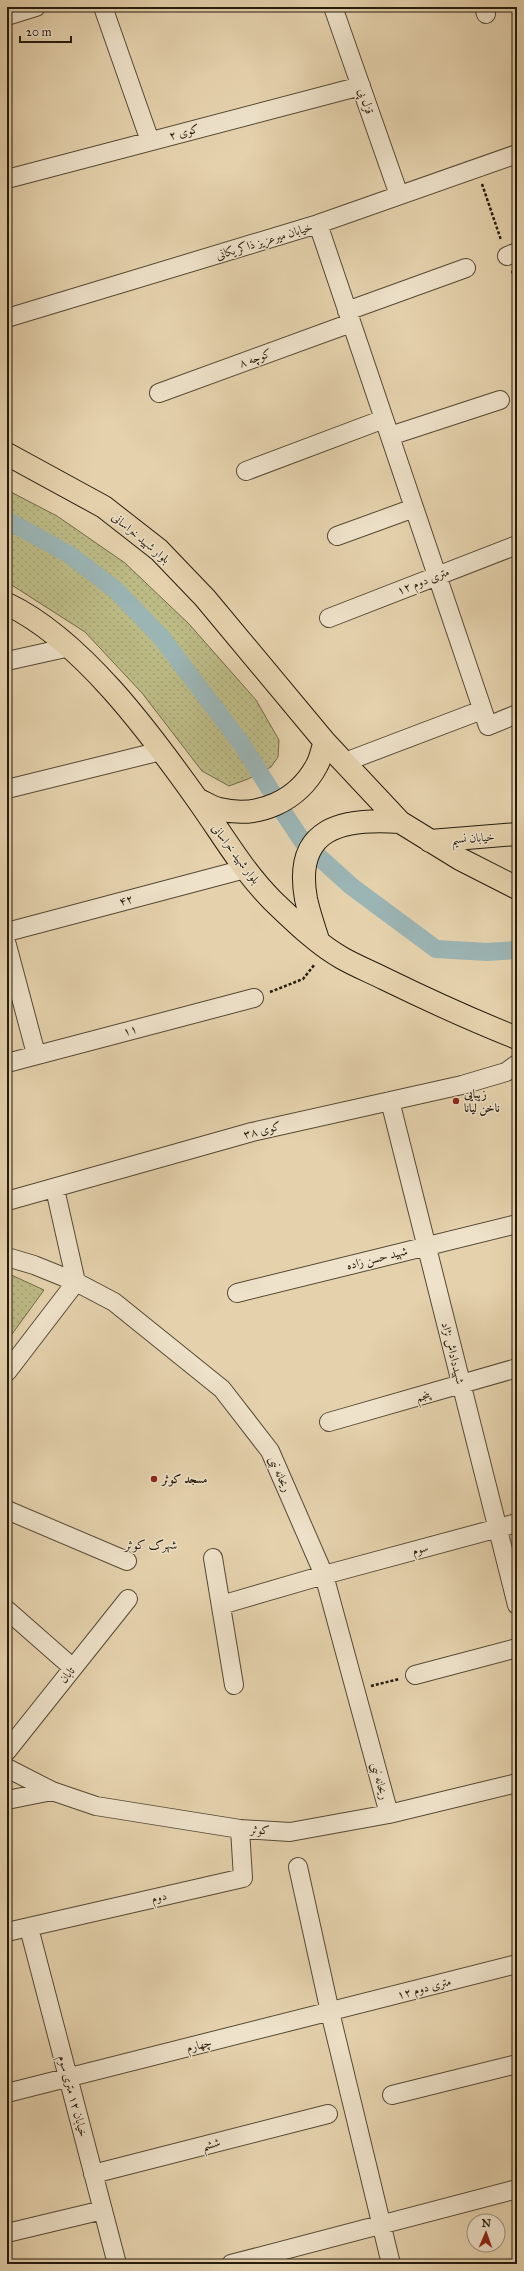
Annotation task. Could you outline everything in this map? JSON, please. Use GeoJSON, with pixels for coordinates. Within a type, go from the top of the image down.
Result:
{"type":"FeatureCollection","features":[{"type":"Feature","properties":{"kind":"main road","name":"بلوار شهید خراسانی"},"geometry":{"type":"LineString","coordinates":[[7,454],[104,508],[159,550],[205,598],[324,742],[345,762],[400,822],[460,859],[517,888]]}},
{"type":"Feature","properties":{"kind":"main road","name":"بلوار شهید خراسانی"},"geometry":{"type":"LineString","coordinates":[[7,604],[27,614],[70,646],[108,686],[161,750],[245,869],[273,901],[323,944],[341,958],[460,1015],[517,1038]]}},
{"type":"Feature","properties":{"kind":"main road"},"geometry":{"type":"LineString","coordinates":[[197,799],[218,809],[242,812],[265,809],[272,806],[287,799],[305,784],[318,764],[324,742]]}},
{"type":"Feature","properties":{"kind":"main road"},"geometry":{"type":"LineString","coordinates":[[323,944],[306,899],[304,875],[306,856],[317,839],[341,825],[368,820],[400,822]]}},
{"type":"Feature","properties":{"kind":"main road","name":"خیابان نسیم"},"geometry":{"type":"LineString","coordinates":[[430,841],[517,834]]}},
{"type":"Feature","properties":{"kind":"street"},"geometry":{"type":"LineString","coordinates":[[7,16],[36,7]]}},
{"type":"Feature","properties":{"kind":"street"},"geometry":{"type":"LineString","coordinates":[[103,7],[150,141]]}},
{"type":"Feature","properties":{"kind":"street","name":"قزل پی"},"geometry":{"type":"LineString","coordinates":[[333,7],[399,196]]}},
{"type":"Feature","properties":{"kind":"street","name":"کوی ۲"},"geometry":{"type":"LineString","coordinates":[[7,179],[361,86]]}},
{"type":"Feature","properties":{"kind":"street","name":"خیابان میرعزیز ذاکر یکانی"},"geometry":{"type":"LineString","coordinates":[[10,320],[318,224],[517,154]]}},
{"type":"Feature","properties":{"kind":"street"},"geometry":{"type":"LineString","coordinates":[[318,224],[488,726],[517,714]]}},
{"type":"Feature","properties":{"kind":"street","name":"کوچه ۸"},"geometry":{"type":"LineString","coordinates":[[159,393],[349,317],[466,268]]}},
{"type":"Feature","properties":{"kind":"street"},"geometry":{"type":"LineString","coordinates":[[390,436],[500,400]]}},
{"type":"Feature","properties":{"kind":"street"},"geometry":{"type":"LineString","coordinates":[[246,471],[384,419]]}},
{"type":"Feature","properties":{"kind":"street"},"geometry":{"type":"LineString","coordinates":[[337,536],[414,508]]}},
{"type":"Feature","properties":{"kind":"street","name":"۱۲ متری دوم"},"geometry":{"type":"LineString","coordinates":[[329,618],[517,545]]}},
{"type":"Feature","properties":{"kind":"street"},"geometry":{"type":"LineString","coordinates":[[7,661],[70,646]]}},
{"type":"Feature","properties":{"kind":"street"},"geometry":{"type":"LineString","coordinates":[[345,762],[482,710]]}},
{"type":"Feature","properties":{"kind":"street"},"geometry":{"type":"LineString","coordinates":[[7,789],[161,750]]}},
{"type":"Feature","properties":{"kind":"street","name":"۴۲"},"geometry":{"type":"LineString","coordinates":[[7,932],[245,869]]}},
{"type":"Feature","properties":{"kind":"street"},"geometry":{"type":"LineString","coordinates":[[7,945],[36,1054]]}},
{"type":"Feature","properties":{"kind":"street","name":"۱۱"},"geometry":{"type":"LineString","coordinates":[[7,1062],[254,998]]}},
{"type":"Feature","properties":{"kind":"street","name":"کوی ۳۸"},"geometry":{"type":"LineString","coordinates":[[7,1201],[252,1132],[462,1085],[506,1072],[517,1064]]}},
{"type":"Feature","properties":{"kind":"street","name":"شهیدداداش نژاد"},"geometry":{"type":"LineString","coordinates":[[390,1101],[499,1528],[517,1605]]}},
{"type":"Feature","properties":{"kind":"street"},"geometry":{"type":"LineString","coordinates":[[7,1372],[76,1282],[54,1189]]}},
{"type":"Feature","properties":{"kind":"street","name":"شهید حسن زاده"},"geometry":{"type":"LineString","coordinates":[[237,1293],[517,1224]]}},
{"type":"Feature","properties":{"kind":"street","name":"ریحانه نبی"},"geometry":{"type":"LineString","coordinates":[[7,1257],[34,1265],[76,1282],[114,1302],[222,1389],[270,1451],[324,1575],[389,1814]]}},
{"type":"Feature","properties":{"kind":"street","name":"پنجم"},"geometry":{"type":"LineString","coordinates":[[329,1422],[517,1368]]}},
{"type":"Feature","properties":{"kind":"street"},"geometry":{"type":"LineString","coordinates":[[7,1510],[127,1560]]}},
{"type":"Feature","properties":{"kind":"street","name":"سوم"},"geometry":{"type":"LineString","coordinates":[[221,1605],[324,1575],[517,1523]]}},
{"type":"Feature","properties":{"kind":"street"},"geometry":{"type":"LineString","coordinates":[[213,1558],[234,1685]]}},
{"type":"Feature","properties":{"kind":"street","name":"تابان"},"geometry":{"type":"LineString","coordinates":[[7,1751],[128,1599]]}},
{"type":"Feature","properties":{"kind":"street"},"geometry":{"type":"LineString","coordinates":[[7,1610],[73,1668]]}},
{"type":"Feature","properties":{"kind":"street"},"geometry":{"type":"LineString","coordinates":[[415,1675],[517,1648]]}},
{"type":"Feature","properties":{"kind":"street","name":"کوثر"},"geometry":{"type":"LineString","coordinates":[[7,1768],[52,1791],[96,1806],[240,1829],[290,1832],[389,1814],[517,1783]]}},
{"type":"Feature","properties":{"kind":"street"},"geometry":{"type":"LineString","coordinates":[[7,1800],[52,1791]]}},
{"type":"Feature","properties":{"kind":"street","name":"دوم"},"geometry":{"type":"LineString","coordinates":[[29,1928],[243,1878],[240,1829]]}},
{"type":"Feature","properties":{"kind":"street"},"geometry":{"type":"LineString","coordinates":[[298,1867],[330,2012],[391,2264]]}},
{"type":"Feature","properties":{"kind":"street"},"geometry":{"type":"LineString","coordinates":[[7,1932],[29,1928]]}},
{"type":"Feature","properties":{"kind":"street","name":"خیابان ۱۲ متری سوم"},"geometry":{"type":"LineString","coordinates":[[29,1928],[117,2264]]}},
{"type":"Feature","properties":{"kind":"street","name":"۱۲ متری دوم"},"geometry":{"type":"LineString","coordinates":[[330,2012],[517,1964]]}},
{"type":"Feature","properties":{"kind":"street","name":"چهارم"},"geometry":{"type":"LineString","coordinates":[[68,2078],[330,2012]]}},
{"type":"Feature","properties":{"kind":"street"},"geometry":{"type":"LineString","coordinates":[[392,2095],[517,2064]]}},
{"type":"Feature","properties":{"kind":"street"},"geometry":{"type":"LineString","coordinates":[[7,2093],[68,2078]]}},
{"type":"Feature","properties":{"kind":"street","name":"ششم"},"geometry":{"type":"LineString","coordinates":[[93,2174],[328,2114]]}},
{"type":"Feature","properties":{"kind":"street"},"geometry":{"type":"LineString","coordinates":[[231,2264],[517,2189]]}},
{"type":"Feature","properties":{"kind":"street"},"geometry":{"type":"LineString","coordinates":[[7,2233],[103,2210]]}},
{"type":"Feature","properties":{"kind":"path"},"geometry":{"type":"LineString","coordinates":[[477,168],[512,254],[517,284]]}},
{"type":"Feature","properties":{"kind":"path"},"geometry":{"type":"LineString","coordinates":[[254,998],[303,979],[323,944]]}},
{"type":"Feature","properties":{"kind":"path"},"geometry":{"type":"LineString","coordinates":[[355,1690],[415,1675]]}},
{"type":"Feature","properties":{"kind":"shaded area"},"geometry":{"type":"Polygon","coordinates":[[[7,490],[57,516],[125,563],[189,624],[256,700],[279,740],[278,757],[271,767],[248,779],[229,786],[202,771],[142,693],[85,632],[7,582],[7,490]]]}},
{"type":"Feature","properties":{"kind":"shaded area"},"geometry":{"type":"Polygon","coordinates":[[[7,1273],[44,1290],[7,1341],[7,1273]]]}},
{"type":"Feature","properties":{"kind":"waterway"},"geometry":{"type":"LineString","coordinates":[[7,520],[70,555],[117,591],[161,637],[241,743],[273,794]]}},
{"type":"Feature","properties":{"kind":"waterway"},"geometry":{"type":"LineString","coordinates":[[283,812],[303,842]]}},
{"type":"Feature","properties":{"kind":"waterway"},"geometry":{"type":"LineString","coordinates":[[318,856],[351,886],[436,949],[487,952],[517,950]]}},
{"type":"Feature","properties":{"kind":"place","name":"زیبایی ناخن لیانا"},"geometry":{"type":"Point","coordinates":[456,1101]}},
{"type":"Feature","properties":{"kind":"place","name":"مسجد کوثر"},"geometry":{"type":"Point","coordinates":[154,1479]}},
{"type":"Feature","properties":{"kind":"district","name":"شهرک کوثر"},"geometry":{"type":"Point","coordinates":[151,1545]}}]}
